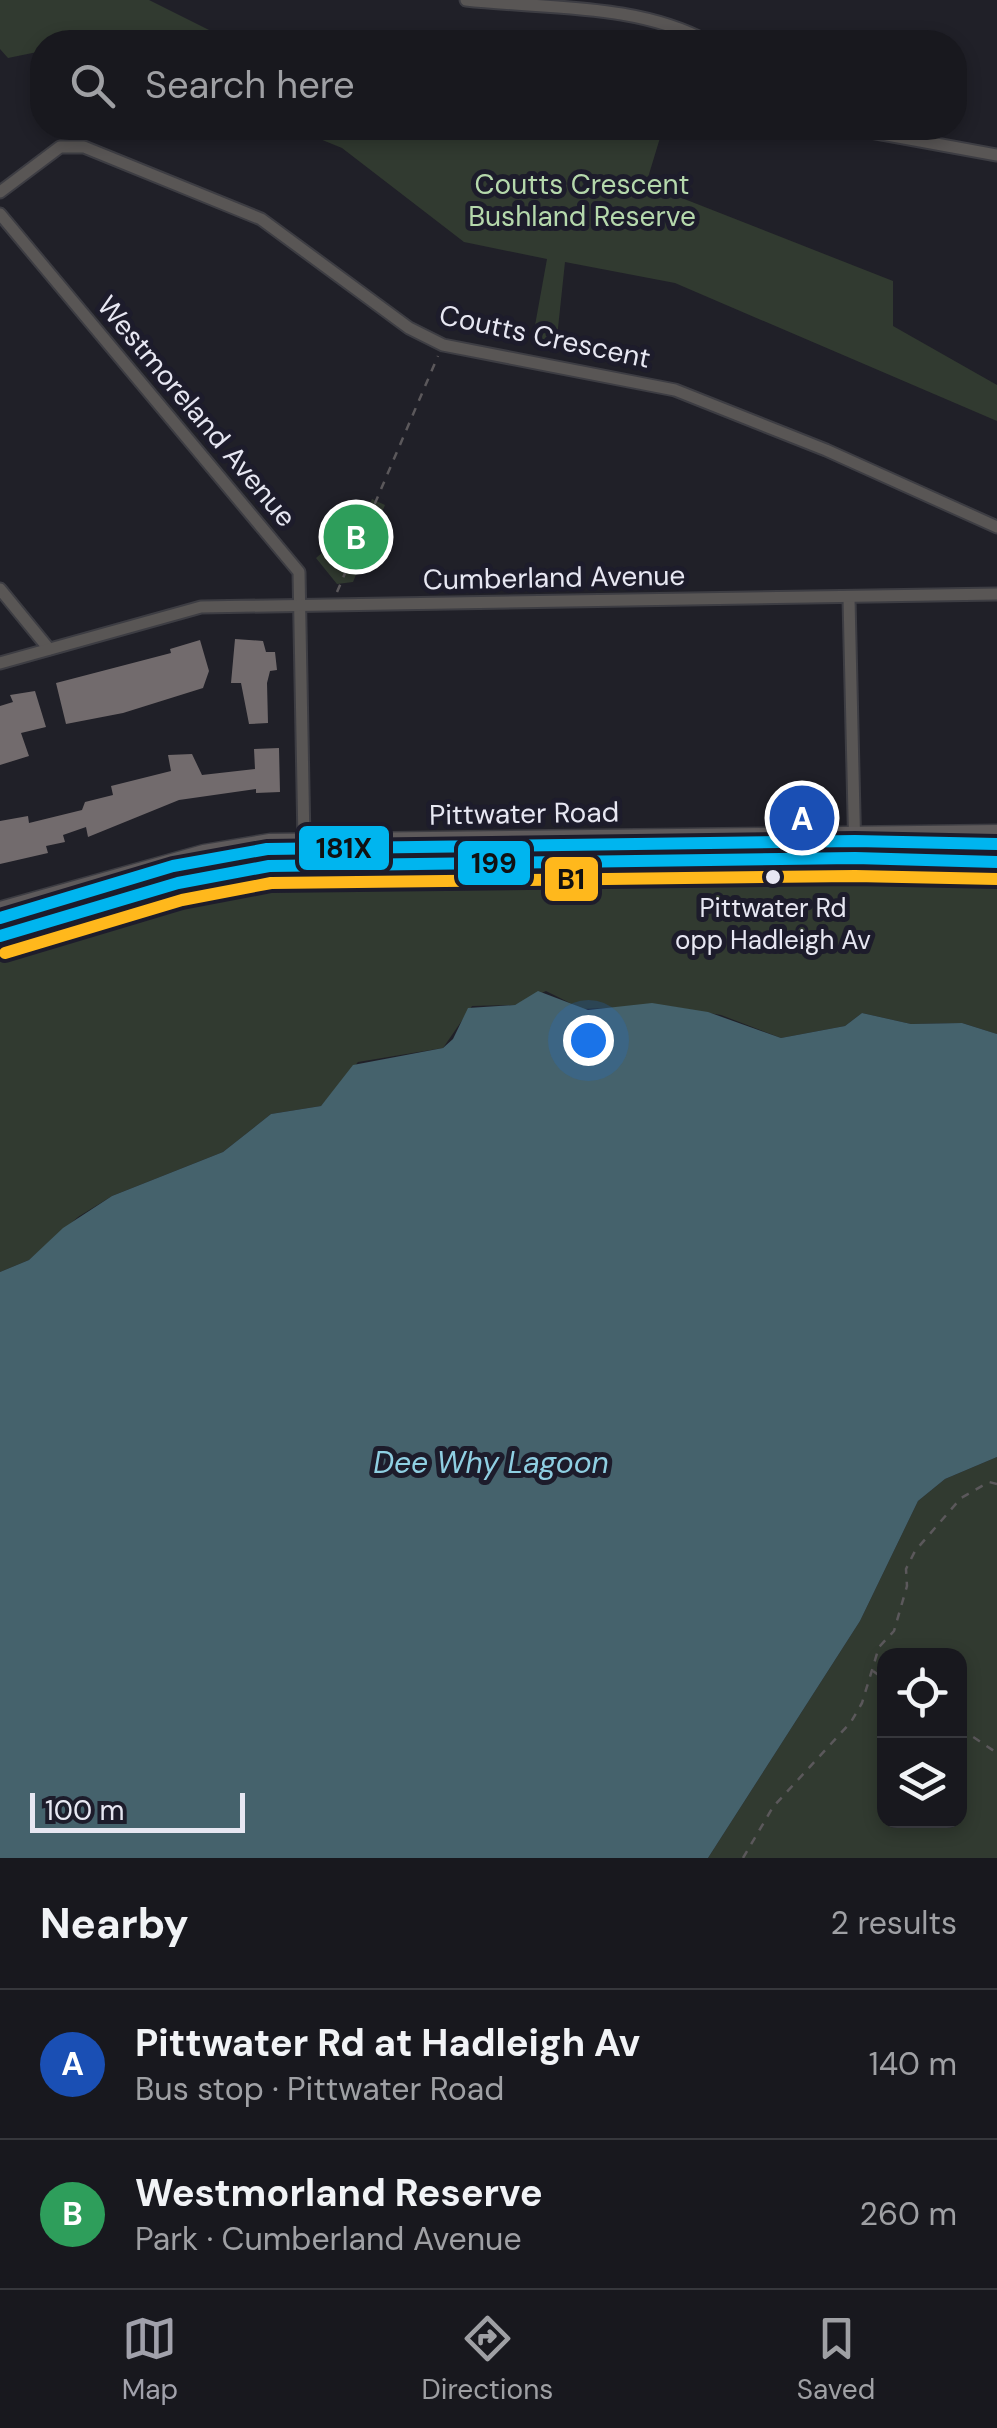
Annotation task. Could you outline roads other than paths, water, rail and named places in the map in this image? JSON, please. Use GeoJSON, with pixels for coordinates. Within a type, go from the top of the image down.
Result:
{"type":"FeatureCollection","features":[{"type":"Feature","properties":{"kind":"highway","name":"Pittwater Road"},"geometry":{"type":"LineString","coordinates":[[0,911],[204,854],[304,842],[997,834]]}},
{"type":"Feature","properties":{"kind":"highway","name":"Pittwater Road"},"geometry":{"type":"LineString","coordinates":[[0,936],[178,883],[269,866],[854,858],[997,862]]}},
{"type":"Feature","properties":{"kind":"street"},"geometry":{"type":"LineString","coordinates":[[466,0],[621,13],[685,30]]}},
{"type":"Feature","properties":{"kind":"street"},"geometry":{"type":"LineString","coordinates":[[915,140],[997,155]]}},
{"type":"Feature","properties":{"kind":"street","name":"Coutts Crescent"},"geometry":{"type":"LineString","coordinates":[[0,192],[60,147],[84,147],[261,219],[409,328],[443,345],[675,390],[826,450],[997,527]]}},
{"type":"Feature","properties":{"kind":"street","name":"Westmoreland Avenue"},"geometry":{"type":"LineString","coordinates":[[0,214],[299,572],[304,842]]}},
{"type":"Feature","properties":{"kind":"street"},"geometry":{"type":"LineString","coordinates":[[0,590],[49,648]]}},
{"type":"Feature","properties":{"kind":"street","name":"Cumberland Avenue"},"geometry":{"type":"LineString","coordinates":[[0,663],[202,607],[997,594]]}},
{"type":"Feature","properties":{"kind":"street"},"geometry":{"type":"LineString","coordinates":[[849,599],[854,858]]}},
{"type":"Feature","properties":{"kind":"water","name":"Dee Why Lagoon"},"geometry":{"type":"Polygon","coordinates":[[[538,991],[588,1010],[652,1003],[708,1012],[781,1038],[845,1026],[862,1013],[911,1024],[962,1023],[997,1034],[997,1457],[945,1479],[918,1501],[860,1621],[708,1858],[0,1858],[0,1272],[29,1260],[63,1228],[112,1196],[223,1152],[271,1114],[321,1106],[353,1065],[443,1048],[453,1039],[468,1008],[515,1005],[538,991]]]}},
{"type":"Feature","properties":{"kind":"place","name":"Westmorland Reserve"},"geometry":{"type":"Point","coordinates":[356,537]}},
{"type":"Feature","properties":{"kind":"place","name":"Pittwater Rd at Hadleigh Av"},"geometry":{"type":"Point","coordinates":[802,818]}},
{"type":"Feature","properties":{"kind":"place","name":"Pittwater Rd opp Hadleigh Av"},"geometry":{"type":"Point","coordinates":[773,877]}},
{"type":"Feature","properties":{"kind":"park label","name":"Coutts Crescent Bushland Reserve"},"geometry":{"type":"Point","coordinates":[582,200]}}]}
